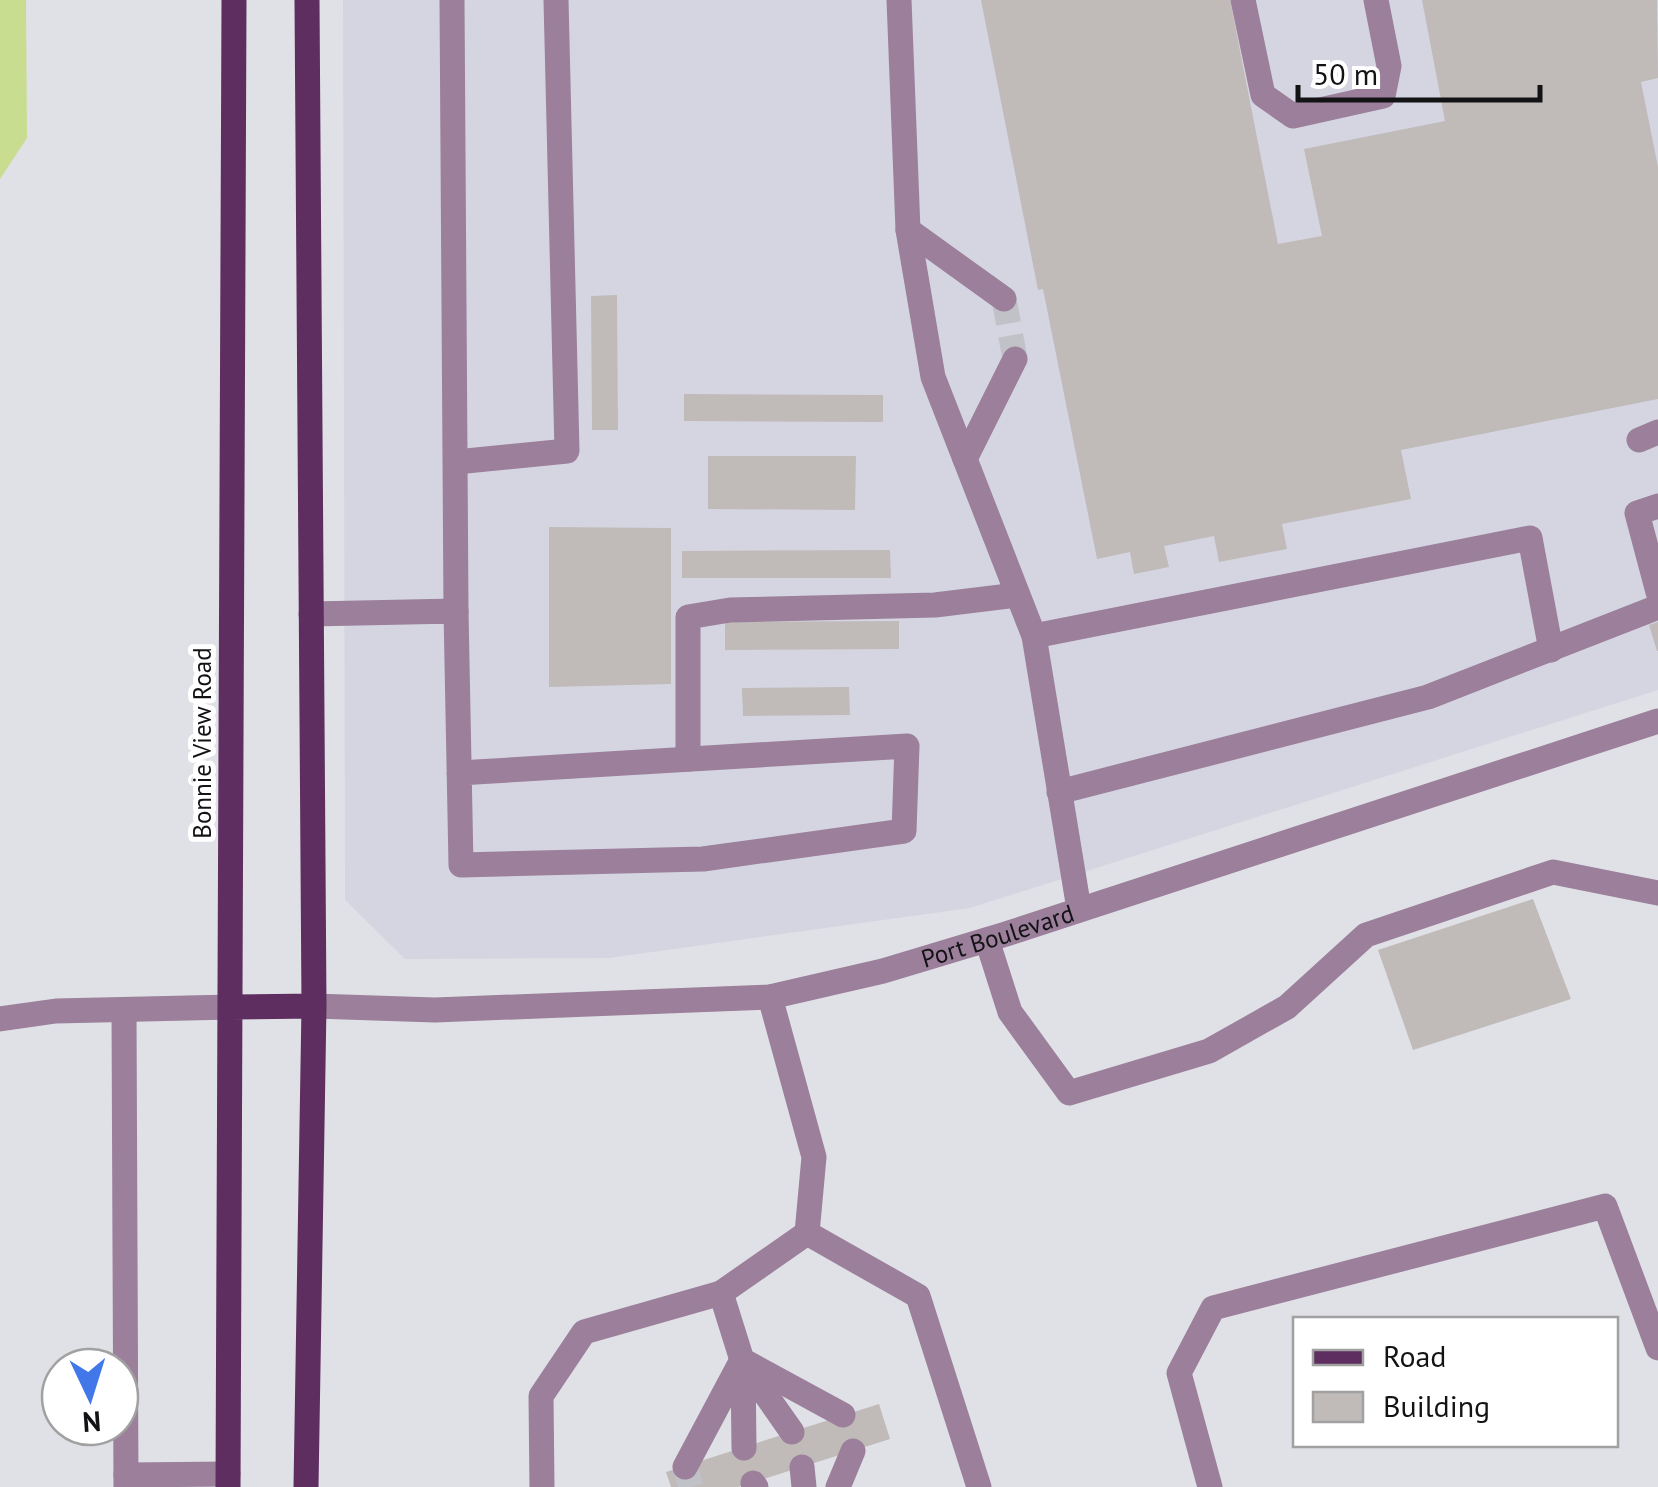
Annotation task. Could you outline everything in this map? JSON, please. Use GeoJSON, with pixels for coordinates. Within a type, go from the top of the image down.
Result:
{"type":"FeatureCollection","features":[{"type":"Feature","properties":{"kind":"main road","name":"Bonnie View Road"},"geometry":{"type":"LineString","coordinates":[[228,1480],[234,0]]}},
{"type":"Feature","properties":{"kind":"main road"},"geometry":{"type":"LineString","coordinates":[[306,1487],[314,1006],[307,0]]}},
{"type":"Feature","properties":{"kind":"main road"},"geometry":{"type":"LineString","coordinates":[[232,1007],[314,1006]]}},
{"type":"Feature","properties":{"kind":"street"},"geometry":{"type":"LineString","coordinates":[[452,0],[456,612],[461,865],[703,858],[904,831],[907,746],[460,773]]}},
{"type":"Feature","properties":{"kind":"street"},"geometry":{"type":"LineString","coordinates":[[456,462],[567,451],[556,0]]}},
{"type":"Feature","properties":{"kind":"street"},"geometry":{"type":"LineString","coordinates":[[899,0],[908,230],[932,377],[1034,636],[1079,909]]}},
{"type":"Feature","properties":{"kind":"street"},"geometry":{"type":"LineString","coordinates":[[1243,0],[1263,95],[1293,116],[1382,96],[1389,66],[1376,0]]}},
{"type":"Feature","properties":{"kind":"street"},"geometry":{"type":"LineString","coordinates":[[908,230],[1004,299]]}},
{"type":"Feature","properties":{"kind":"street"},"geometry":{"type":"LineString","coordinates":[[965,459],[1016,358]]}},
{"type":"Feature","properties":{"kind":"street"},"geometry":{"type":"LineString","coordinates":[[1658,506],[1637,513],[1658,592]]}},
{"type":"Feature","properties":{"kind":"street"},"geometry":{"type":"LineString","coordinates":[[1034,636],[1530,538],[1551,650]]}},
{"type":"Feature","properties":{"kind":"street"},"geometry":{"type":"LineString","coordinates":[[688,759],[688,617],[730,610],[935,605],[1018,595]]}},
{"type":"Feature","properties":{"kind":"street"},"geometry":{"type":"LineString","coordinates":[[1060,792],[1428,697],[1658,607]]}},
{"type":"Feature","properties":{"kind":"street"},"geometry":{"type":"LineString","coordinates":[[311,614],[456,612]]}},
{"type":"Feature","properties":{"kind":"street","name":"Port Boulevard"},"geometry":{"type":"LineString","coordinates":[[314,1006],[435,1010],[770,997],[883,971],[987,940],[1658,721]]}},
{"type":"Feature","properties":{"kind":"street"},"geometry":{"type":"LineString","coordinates":[[987,940],[1010,1012],[1069,1093],[1209,1050],[1287,1007],[1366,935],[1552,872],[1658,894]]}},
{"type":"Feature","properties":{"kind":"street"},"geometry":{"type":"LineString","coordinates":[[542,1487],[541,1396],[584,1332],[721,1293],[807,1233],[814,1157],[770,997]]}},
{"type":"Feature","properties":{"kind":"street"},"geometry":{"type":"LineString","coordinates":[[0,1019],[56,1011],[232,1007]]}},
{"type":"Feature","properties":{"kind":"street"},"geometry":{"type":"LineString","coordinates":[[124,1010],[126,1481],[228,1480]]}},
{"type":"Feature","properties":{"kind":"street"},"geometry":{"type":"LineString","coordinates":[[1210,1487],[1180,1373],[1213,1308],[1605,1206],[1658,1348]]}},
{"type":"Feature","properties":{"kind":"street"},"geometry":{"type":"LineString","coordinates":[[807,1233],[918,1296],[979,1487]]}},
{"type":"Feature","properties":{"kind":"street"},"geometry":{"type":"LineString","coordinates":[[721,1293],[742,1360],[744,1448]]}},
{"type":"Feature","properties":{"kind":"street"},"geometry":{"type":"LineString","coordinates":[[742,1360],[843,1416]]}},
{"type":"Feature","properties":{"kind":"street"},"geometry":{"type":"LineString","coordinates":[[742,1360],[792,1432]]}},
{"type":"Feature","properties":{"kind":"street"},"geometry":{"type":"LineString","coordinates":[[685,1467],[742,1360]]}},
{"type":"Feature","properties":{"kind":"street"},"geometry":{"type":"LineString","coordinates":[[838,1487],[853,1451]]}},
{"type":"Feature","properties":{"kind":"shaded area"},"geometry":{"type":"Polygon","coordinates":[[[343,0],[1658,0],[1658,690],[970,908],[609,958],[405,959],[345,900],[343,0]]]}},
{"type":"Feature","properties":{"kind":"green space"},"geometry":{"type":"Polygon","coordinates":[[[0,0],[26,0],[27,138],[0,179],[0,0]]]}},
{"type":"Feature","properties":{"kind":"building"},"geometry":{"type":"Polygon","coordinates":[[[981,0],[1230,0],[1278,244],[1322,236],[1304,149],[1445,121],[1422,0],[1657,0],[1658,78],[1641,82],[1658,167],[1658,399],[1401,450],[1411,499],[1282,524],[1287,549],[1219,562],[1214,536],[1164,546],[1169,567],[1134,574],[1130,552],[1097,559],[1043,289],[1038,290],[981,0]]]}},
{"type":"Feature","properties":{"kind":"building"},"geometry":{"type":"Polygon","coordinates":[[[617,295],[618,430],[592,430],[591,296],[617,295]]]}},
{"type":"Feature","properties":{"kind":"building"},"geometry":{"type":"Polygon","coordinates":[[[684,394],[883,395],[883,422],[684,421],[684,394]]]}},
{"type":"Feature","properties":{"kind":"building"},"geometry":{"type":"Polygon","coordinates":[[[708,456],[856,456],[855,510],[708,509],[708,456]]]}},
{"type":"Feature","properties":{"kind":"building"},"geometry":{"type":"Polygon","coordinates":[[[549,527],[671,528],[671,684],[549,687],[549,527]]]}},
{"type":"Feature","properties":{"kind":"building"},"geometry":{"type":"Polygon","coordinates":[[[890,550],[891,578],[682,578],[682,551],[890,550]]]}},
{"type":"Feature","properties":{"kind":"building"},"geometry":{"type":"Polygon","coordinates":[[[899,621],[899,649],[725,650],[725,622],[899,621]]]}},
{"type":"Feature","properties":{"kind":"building"},"geometry":{"type":"Polygon","coordinates":[[[1658,622],[1658,651],[1657,651],[1649,625],[1658,622]]]}},
{"type":"Feature","properties":{"kind":"building"},"geometry":{"type":"Polygon","coordinates":[[[849,687],[850,715],[743,716],[742,688],[849,687]]]}},
{"type":"Feature","properties":{"kind":"building"},"geometry":{"type":"Polygon","coordinates":[[[1533,899],[1571,999],[1413,1050],[1378,950],[1533,899]]]}},
{"type":"Feature","properties":{"kind":"building"},"geometry":{"type":"Polygon","coordinates":[[[879,1404],[890,1439],[738,1487],[671,1487],[666,1472],[879,1404]]]}},
{"type":"Feature","properties":{"kind":"tunnel"},"geometry":{"type":"LineString","coordinates":[[1004,299],[1015,359]]}},
{"type":"Feature","properties":{"kind":"tunnel"},"geometry":{"type":"LineString","coordinates":[[685,1467],[691,1487]]}}]}
